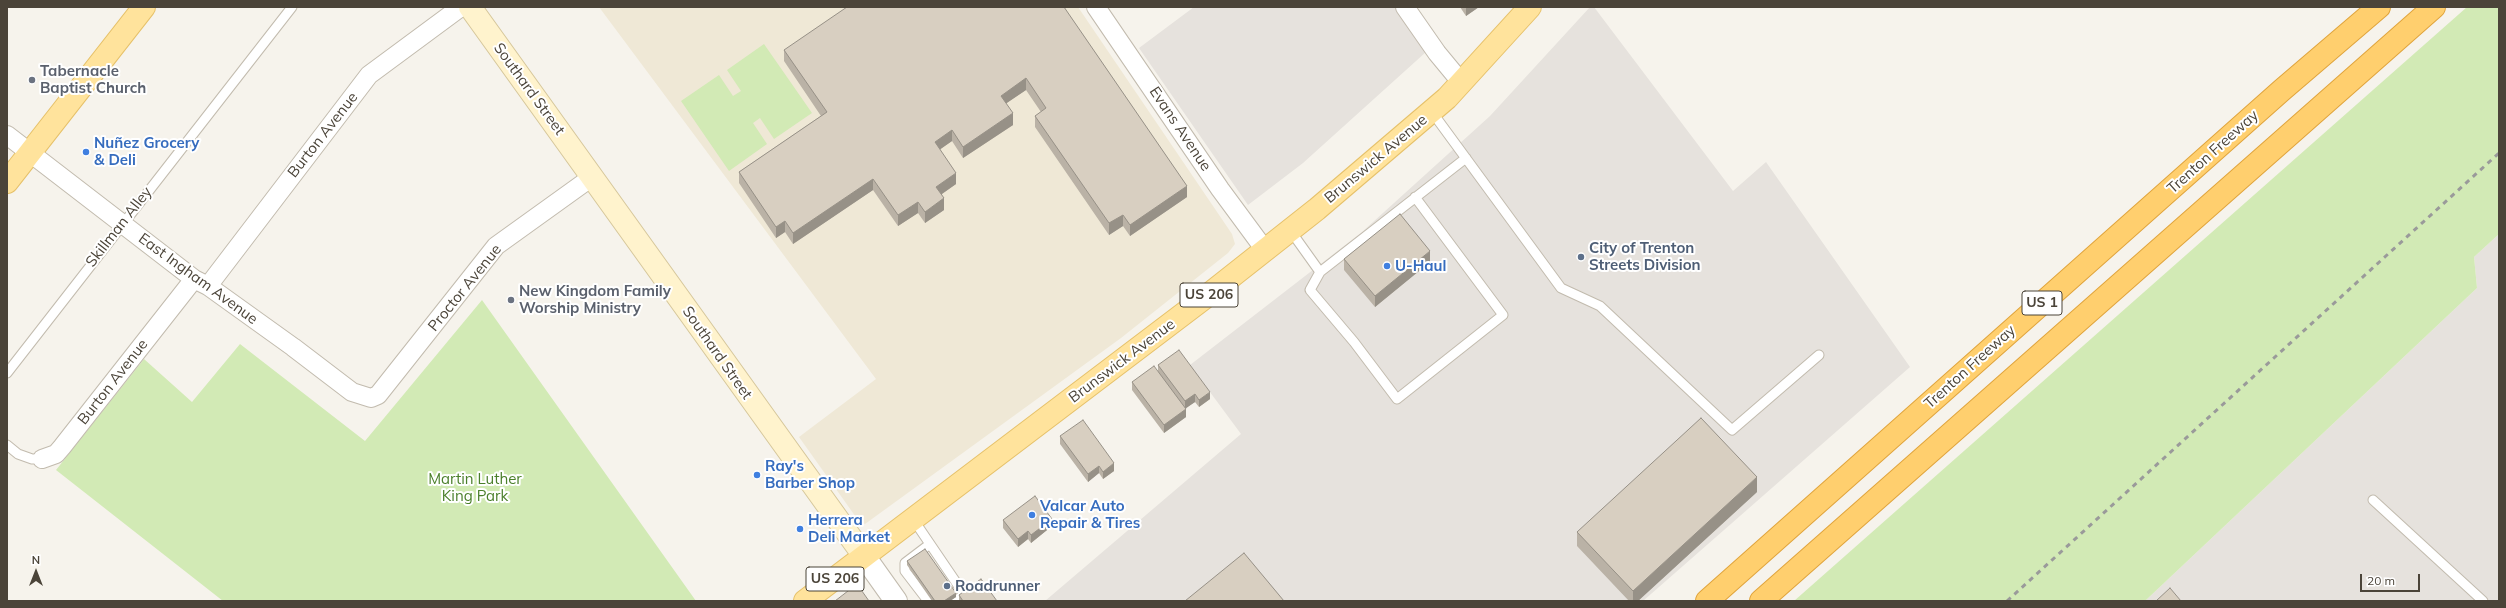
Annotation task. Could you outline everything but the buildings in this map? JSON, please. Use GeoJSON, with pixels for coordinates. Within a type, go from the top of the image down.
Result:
{"type":"FeatureCollection","features":[{"type":"Feature","properties":{"kind":"highway","name":"Trenton Freeway"},"geometry":{"type":"LineString","coordinates":[[1706,601],[2282,90],[2379,7]]}},
{"type":"Feature","properties":{"kind":"highway","name":"US 1"},"geometry":{"type":"LineString","coordinates":[[1761,601],[2434,7]]}},
{"type":"Feature","properties":{"kind":"main road"},"geometry":{"type":"LineString","coordinates":[[7,182],[144,7]]}},
{"type":"Feature","properties":{"kind":"main road","name":"Southard Street"},"geometry":{"type":"LineString","coordinates":[[470,7],[864,556]]}},
{"type":"Feature","properties":{"kind":"main road","name":"Brunswick Avenue"},"geometry":{"type":"LineString","coordinates":[[805,601],[1290,230],[1432,112],[1530,7]]}},
{"type":"Feature","properties":{"kind":"street","name":"Burton Avenue"},"geometry":{"type":"LineString","coordinates":[[42,459],[56,454],[62,447],[201,283],[369,75],[461,7]]}},
{"type":"Feature","properties":{"kind":"street","name":"Evans Avenue"},"geometry":{"type":"LineString","coordinates":[[1096,7],[1220,189],[1265,250]]}},
{"type":"Feature","properties":{"kind":"street"},"geometry":{"type":"LineString","coordinates":[[1405,7],[1437,52],[1461,82]]}},
{"type":"Feature","properties":{"kind":"street","name":"East Ingham Avenue"},"geometry":{"type":"LineString","coordinates":[[7,135],[201,283],[293,347],[352,392],[371,398]]}},
{"type":"Feature","properties":{"kind":"street","name":"Proctor Avenue"},"geometry":{"type":"LineString","coordinates":[[371,398],[378,395],[496,246],[592,176]]}},
{"type":"Feature","properties":{"kind":"street","name":"Southard Street"},"geometry":{"type":"LineString","coordinates":[[864,556],[896,601]]}},
{"type":"Feature","properties":{"kind":"lane","name":"Skillman Alley"},"geometry":{"type":"LineString","coordinates":[[7,373],[292,7]]}},
{"type":"Feature","properties":{"kind":"lane"},"geometry":{"type":"LineString","coordinates":[[1432,112],[1561,288],[1600,306],[1732,430],[1819,355]]}},
{"type":"Feature","properties":{"kind":"lane"},"geometry":{"type":"LineString","coordinates":[[1416,197],[1503,315],[1397,399],[1354,342],[1310,290],[1320,272],[1416,197],[1466,158]]}},
{"type":"Feature","properties":{"kind":"lane"},"geometry":{"type":"LineString","coordinates":[[1290,230],[1320,272]]}},
{"type":"Feature","properties":{"kind":"lane"},"geometry":{"type":"LineString","coordinates":[[7,445],[18,454],[32,459],[42,459]]}},
{"type":"Feature","properties":{"kind":"lane"},"geometry":{"type":"LineString","coordinates":[[2374,500],[2483,601]]}},
{"type":"Feature","properties":{"kind":"lane"},"geometry":{"type":"LineString","coordinates":[[913,519],[964,594],[956,601]]}},
{"type":"Feature","properties":{"kind":"lane"},"geometry":{"type":"LineString","coordinates":[[928,601],[905,571],[905,563],[930,544]]}},
{"type":"Feature","properties":{"kind":"shaded area"},"geometry":{"type":"Polygon","coordinates":[[[599,7],[1078,7],[1232,234],[1235,244],[1228,253],[1121,338],[865,524],[858,520],[799,437],[876,379],[599,7]]]}},
{"type":"Feature","properties":{"kind":"shaded area"},"geometry":{"type":"Polygon","coordinates":[[[1194,7],[1416,7],[1438,39],[1426,52],[1303,163],[1248,205],[1139,48],[1194,7]]]}},
{"type":"Feature","properties":{"kind":"shaded area"},"geometry":{"type":"Polygon","coordinates":[[[1590,7],[1594,7],[1733,191],[1766,162],[1910,367],[1643,601],[1045,601],[1241,434],[1190,365],[1362,232],[1490,116],[1590,7]]]}},
{"type":"Feature","properties":{"kind":"shaded area"},"geometry":{"type":"Polygon","coordinates":[[[2499,234],[2499,601],[2145,601],[2477,288],[2474,257],[2499,234]]]}},
{"type":"Feature","properties":{"kind":"green space"},"geometry":{"type":"Polygon","coordinates":[[[2467,7],[2499,7],[2499,234],[2474,257],[2477,288],[2145,601],[1794,601],[2467,7]]]}},
{"type":"Feature","properties":{"kind":"green space"},"geometry":{"type":"Polygon","coordinates":[[[764,44],[812,113],[774,139],[760,118],[753,123],[767,144],[729,171],[681,101],[719,75],[733,96],[741,91],[727,70],[764,44]]]}},
{"type":"Feature","properties":{"kind":"green space","name":"Martin Luther King Park"},"geometry":{"type":"Polygon","coordinates":[[[482,300],[696,601],[223,601],[56,470],[144,359],[192,402],[240,344],[365,441],[482,300]]]}},
{"type":"Feature","properties":{"kind":"railway"},"geometry":{"type":"LineString","coordinates":[[2007,601],[2499,153]]}},
{"type":"Feature","properties":{"kind":"place","name":"Tabernacle Baptist Church"},"geometry":{"type":"Point","coordinates":[32,80]}},
{"type":"Feature","properties":{"kind":"place","name":"Nuñez Grocery & Deli"},"geometry":{"type":"Point","coordinates":[86,152]}},
{"type":"Feature","properties":{"kind":"place","name":"City of Trenton Streets Division"},"geometry":{"type":"Point","coordinates":[1581,257]}},
{"type":"Feature","properties":{"kind":"place","name":"U-Haul"},"geometry":{"type":"Point","coordinates":[1387,266]}},
{"type":"Feature","properties":{"kind":"place","name":"New Kingdom Family Worship Ministry"},"geometry":{"type":"Point","coordinates":[511,300]}},
{"type":"Feature","properties":{"kind":"place","name":"Ray's Barber Shop"},"geometry":{"type":"Point","coordinates":[757,475]}},
{"type":"Feature","properties":{"kind":"place","name":"Valcar Auto Repair & Tires"},"geometry":{"type":"Point","coordinates":[1032,515]}},
{"type":"Feature","properties":{"kind":"place","name":"Herrera Deli Market"},"geometry":{"type":"Point","coordinates":[800,529]}},
{"type":"Feature","properties":{"kind":"place","name":"Roadrunner"},"geometry":{"type":"Point","coordinates":[947,586]}}]}
